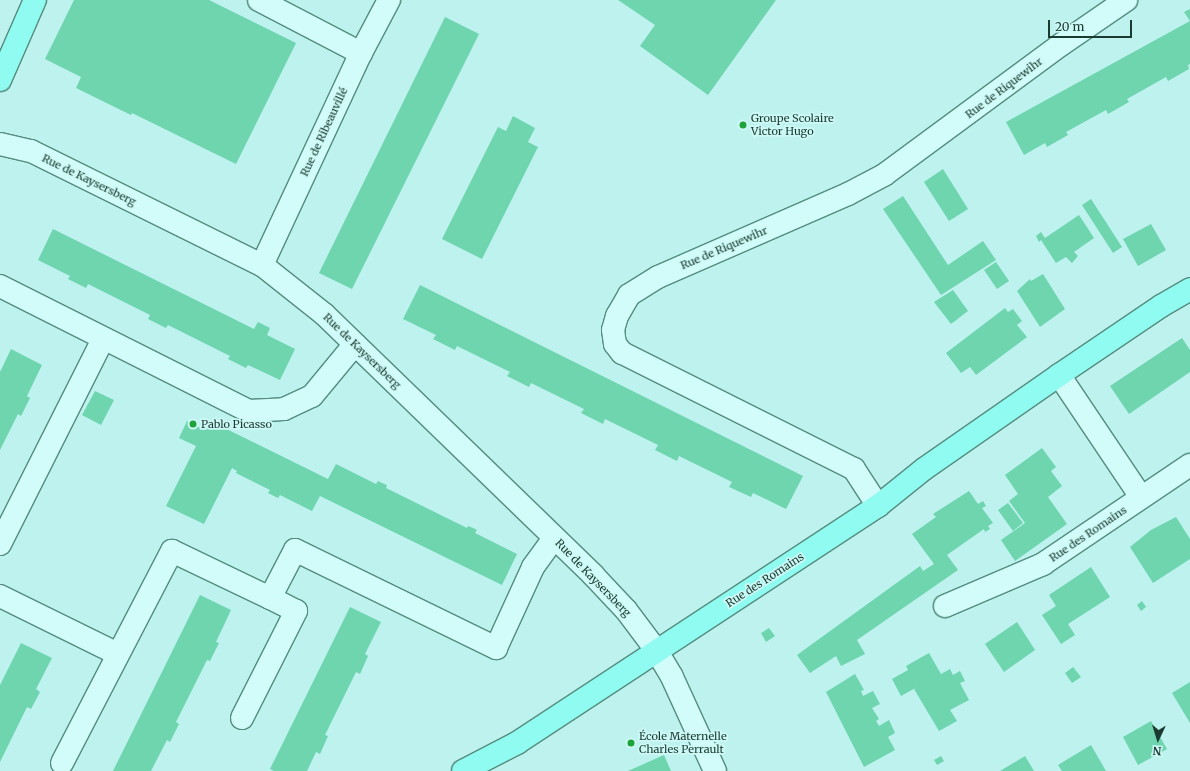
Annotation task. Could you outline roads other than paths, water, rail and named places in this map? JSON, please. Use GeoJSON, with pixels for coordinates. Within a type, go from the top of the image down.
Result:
{"type":"FeatureCollection","features":[{"type":"Feature","properties":{"kind":"main road"},"geometry":{"type":"LineString","coordinates":[[0,80],[35,0]]}},
{"type":"Feature","properties":{"kind":"main road","name":"Rue des Romains"},"geometry":{"type":"LineString","coordinates":[[463,771],[517,743],[656,650],[878,506],[924,469],[1059,375],[1161,306],[1190,289]]}},
{"type":"Feature","properties":{"kind":"street"},"geometry":{"type":"LineString","coordinates":[[259,0],[361,52]]}},
{"type":"Feature","properties":{"kind":"street","name":"Rue de Ribeauvillé"},"geometry":{"type":"LineString","coordinates":[[262,265],[361,52],[390,0]]}},
{"type":"Feature","properties":{"kind":"street","name":"Rue de Riquewihr"},"geometry":{"type":"LineString","coordinates":[[878,506],[863,480],[854,469],[849,466],[622,353],[615,344],[613,330],[617,316],[629,295],[658,277],[848,194],[884,175],[1062,44],[1126,0]]}},
{"type":"Feature","properties":{"kind":"street","name":"Rue de Kaysersberg"},"geometry":{"type":"LineString","coordinates":[[0,144],[31,152],[262,265],[324,315],[593,574],[626,610],[656,650],[672,677],[715,771]]}},
{"type":"Feature","properties":{"kind":"street"},"geometry":{"type":"LineString","coordinates":[[0,286],[248,411],[284,409],[312,396],[355,344]]}},
{"type":"Feature","properties":{"kind":"street"},"geometry":{"type":"LineString","coordinates":[[0,544],[103,339]]}},
{"type":"Feature","properties":{"kind":"street"},"geometry":{"type":"LineString","coordinates":[[1059,375],[1141,497]]}},
{"type":"Feature","properties":{"kind":"street","name":"Rue des Romains"},"geometry":{"type":"LineString","coordinates":[[945,606],[1043,564],[1190,465]]}},
{"type":"Feature","properties":{"kind":"street"},"geometry":{"type":"LineString","coordinates":[[270,598],[295,550],[496,648],[532,567],[554,538]]}},
{"type":"Feature","properties":{"kind":"street"},"geometry":{"type":"LineString","coordinates":[[62,763],[172,551],[296,611],[242,718]]}},
{"type":"Feature","properties":{"kind":"street"},"geometry":{"type":"LineString","coordinates":[[0,596],[118,654]]}},
{"type":"Feature","properties":{"kind":"place","name":"Groupe Scolaire Victor Hugo"},"geometry":{"type":"Point","coordinates":[743,125]}},
{"type":"Feature","properties":{"kind":"place","name":"Pablo Picasso"},"geometry":{"type":"Point","coordinates":[193,424]}},
{"type":"Feature","properties":{"kind":"place","name":"École Maternelle Charles Perrault"},"geometry":{"type":"Point","coordinates":[631,743]}}]}
